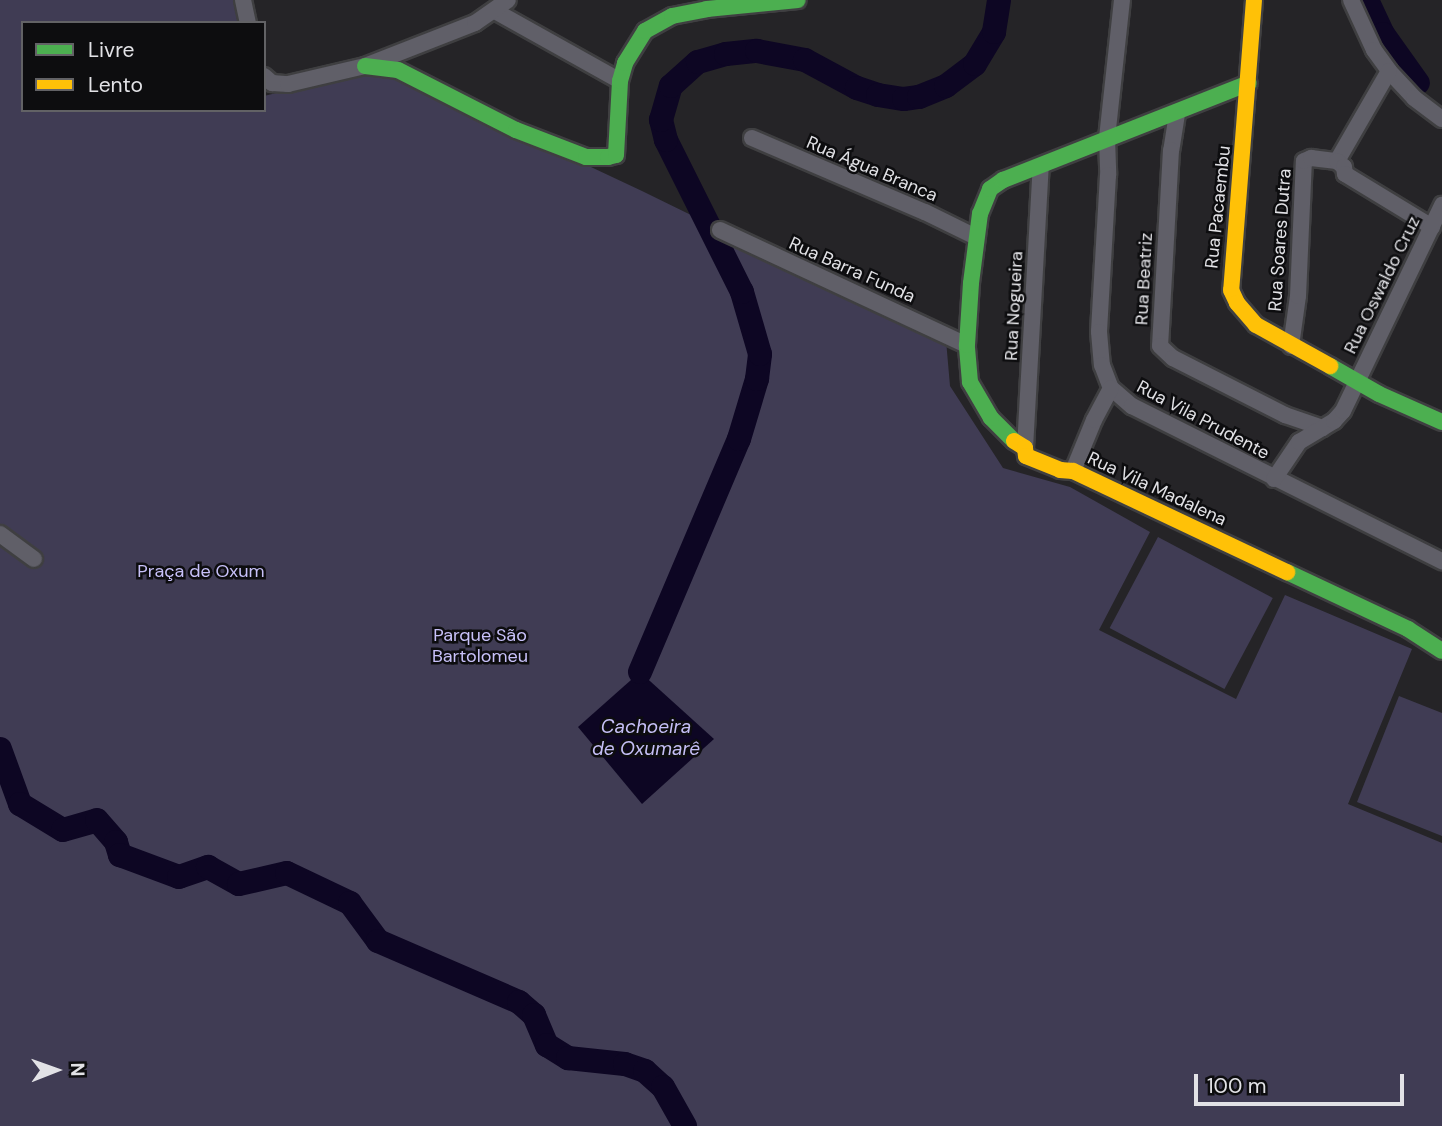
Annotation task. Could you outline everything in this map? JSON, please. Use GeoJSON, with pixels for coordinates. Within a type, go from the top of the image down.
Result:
{"type":"FeatureCollection","features":[{"type":"Feature","properties":{"kind":"street"},"geometry":{"type":"LineString","coordinates":[[243,0],[248,21]]}},
{"type":"Feature","properties":{"kind":"street"},"geometry":{"type":"LineString","coordinates":[[266,78],[272,83],[288,84],[365,65],[475,23],[508,0]]}},
{"type":"Feature","properties":{"kind":"street"},"geometry":{"type":"LineString","coordinates":[[365,65],[398,70],[516,130],[586,157],[616,155],[620,81],[632,47],[645,31],[672,16],[707,5],[799,0]]}},
{"type":"Feature","properties":{"kind":"street","name":"Rua Vila Prudente"},"geometry":{"type":"LineString","coordinates":[[1122,0],[1107,138],[1108,175],[1099,332],[1102,365],[1111,388],[1132,406],[1274,480],[1442,561]]}},
{"type":"Feature","properties":{"kind":"street","name":"Rua Pacaembu"},"geometry":{"type":"LineString","coordinates":[[1254,0],[1231,290],[1256,325],[1356,382],[1442,422]]}},
{"type":"Feature","properties":{"kind":"street"},"geometry":{"type":"LineString","coordinates":[[1351,0],[1374,50],[1389,71],[1415,98],[1442,119]]}},
{"type":"Feature","properties":{"kind":"street"},"geometry":{"type":"LineString","coordinates":[[495,11],[620,81]]}},
{"type":"Feature","properties":{"kind":"street"},"geometry":{"type":"LineString","coordinates":[[1389,71],[1337,161],[1344,167],[1345,174],[1432,227]]}},
{"type":"Feature","properties":{"kind":"street","name":"Rua Vila Madalena"},"geometry":{"type":"LineString","coordinates":[[1249,83],[1177,114],[1107,138],[1003,180],[990,189],[984,199],[976,237],[967,345],[968,374],[975,394],[1005,435],[1025,447],[1026,456],[1073,471],[1408,629],[1442,651]]}},
{"type":"Feature","properties":{"kind":"street","name":"Rua Beatriz"},"geometry":{"type":"LineString","coordinates":[[1177,114],[1170,163],[1162,351],[1297,421],[1323,428]]}},
{"type":"Feature","properties":{"kind":"street","name":"Rua Água Branca"},"geometry":{"type":"LineString","coordinates":[[752,138],[925,212],[976,237]]}},
{"type":"Feature","properties":{"kind":"street","name":"Rua Soares Dutra"},"geometry":{"type":"LineString","coordinates":[[1291,346],[1298,296],[1304,161],[1311,158],[1337,161]]}},
{"type":"Feature","properties":{"kind":"street","name":"Rua Nogueira"},"geometry":{"type":"LineString","coordinates":[[1025,447],[1041,166]]}},
{"type":"Feature","properties":{"kind":"street","name":"Rua Oswaldo Cruz"},"geometry":{"type":"LineString","coordinates":[[1356,382],[1442,205]]}},
{"type":"Feature","properties":{"kind":"street","name":"Rua Barra Funda"},"geometry":{"type":"LineString","coordinates":[[720,230],[967,345]]}},
{"type":"Feature","properties":{"kind":"street"},"geometry":{"type":"LineString","coordinates":[[1274,480],[1299,442],[1334,421],[1343,411],[1356,382]]}},
{"type":"Feature","properties":{"kind":"street"},"geometry":{"type":"LineString","coordinates":[[1073,471],[1111,388]]}},
{"type":"Feature","properties":{"kind":"street"},"geometry":{"type":"LineString","coordinates":[[0,534],[34,559]]}},
{"type":"Feature","properties":{"kind":"green space","name":"Parque São Bartolomeu"},"geometry":{"type":"Polygon","coordinates":[[[0,0],[238,0],[243,21],[21,21],[21,112],[266,112],[266,96],[366,71],[391,73],[642,191],[946,340],[950,386],[1003,468],[1070,487],[1150,532],[1099,630],[1236,699],[1285,595],[1412,649],[1348,804],[1442,843],[1442,1126],[0,1126],[0,0]]]}},
{"type":"Feature","properties":{"kind":"green space"},"geometry":{"type":"Polygon","coordinates":[[[1158,537],[1273,598],[1224,689],[1110,628],[1158,537]]]}},
{"type":"Feature","properties":{"kind":"green space"},"geometry":{"type":"Polygon","coordinates":[[[1399,696],[1442,713],[1442,836],[1357,802],[1399,696]]]}},
{"type":"Feature","properties":{"kind":"water","name":"Cachoeira de Oxumarê"},"geometry":{"type":"Polygon","coordinates":[[[640,672],[714,739],[642,804],[578,727],[640,672]]]}},
{"type":"Feature","properties":{"kind":"waterway"},"geometry":{"type":"LineString","coordinates":[[640,672],[739,439],[757,379],[760,354],[742,292],[666,140],[661,120],[671,86],[698,62],[726,54],[757,51],[805,60],[857,88],[878,95],[904,99],[919,97],[946,86],[975,64],[994,32],[999,0]]}},
{"type":"Feature","properties":{"kind":"waterway"},"geometry":{"type":"LineString","coordinates":[[1367,0],[1383,34],[1418,83]]}},
{"type":"Feature","properties":{"kind":"waterway"},"geometry":{"type":"LineString","coordinates":[[0,749],[20,804],[63,830],[97,820],[116,842],[120,855],[179,877],[208,867],[239,884],[287,873],[350,903],[378,941],[519,1002],[534,1015],[547,1045],[568,1058],[625,1064],[645,1071],[663,1087],[685,1126]]}},
{"type":"Feature","properties":{"kind":"traffic: fast"},"geometry":{"type":"LineString","coordinates":[[365,66],[398,70],[516,130],[586,157],[608,157],[616,155],[620,81],[625,63],[645,31],[672,16],[707,9],[798,0]]}},
{"type":"Feature","properties":{"kind":"traffic: fast"},"geometry":{"type":"LineString","coordinates":[[1014,441],[991,418],[970,382],[967,345],[971,283],[980,214],[990,189],[1003,180],[1249,83]]}},
{"type":"Feature","properties":{"kind":"traffic: fast"},"geometry":{"type":"LineString","coordinates":[[1330,366],[1379,394],[1442,422]]}},
{"type":"Feature","properties":{"kind":"traffic: fast"},"geometry":{"type":"LineString","coordinates":[[1287,572],[1408,629],[1442,651]]}},
{"type":"Feature","properties":{"kind":"traffic: slow"},"geometry":{"type":"LineString","coordinates":[[1254,0],[1231,290],[1237,303],[1256,325],[1330,366]]}},
{"type":"Feature","properties":{"kind":"traffic: slow"},"geometry":{"type":"LineString","coordinates":[[1014,441],[1025,448],[1026,456],[1060,470],[1073,471],[1287,572]]}},
{"type":"Feature","properties":{"kind":"park label","name":"Praça de Oxum"},"geometry":{"type":"Point","coordinates":[201,571]}}]}
